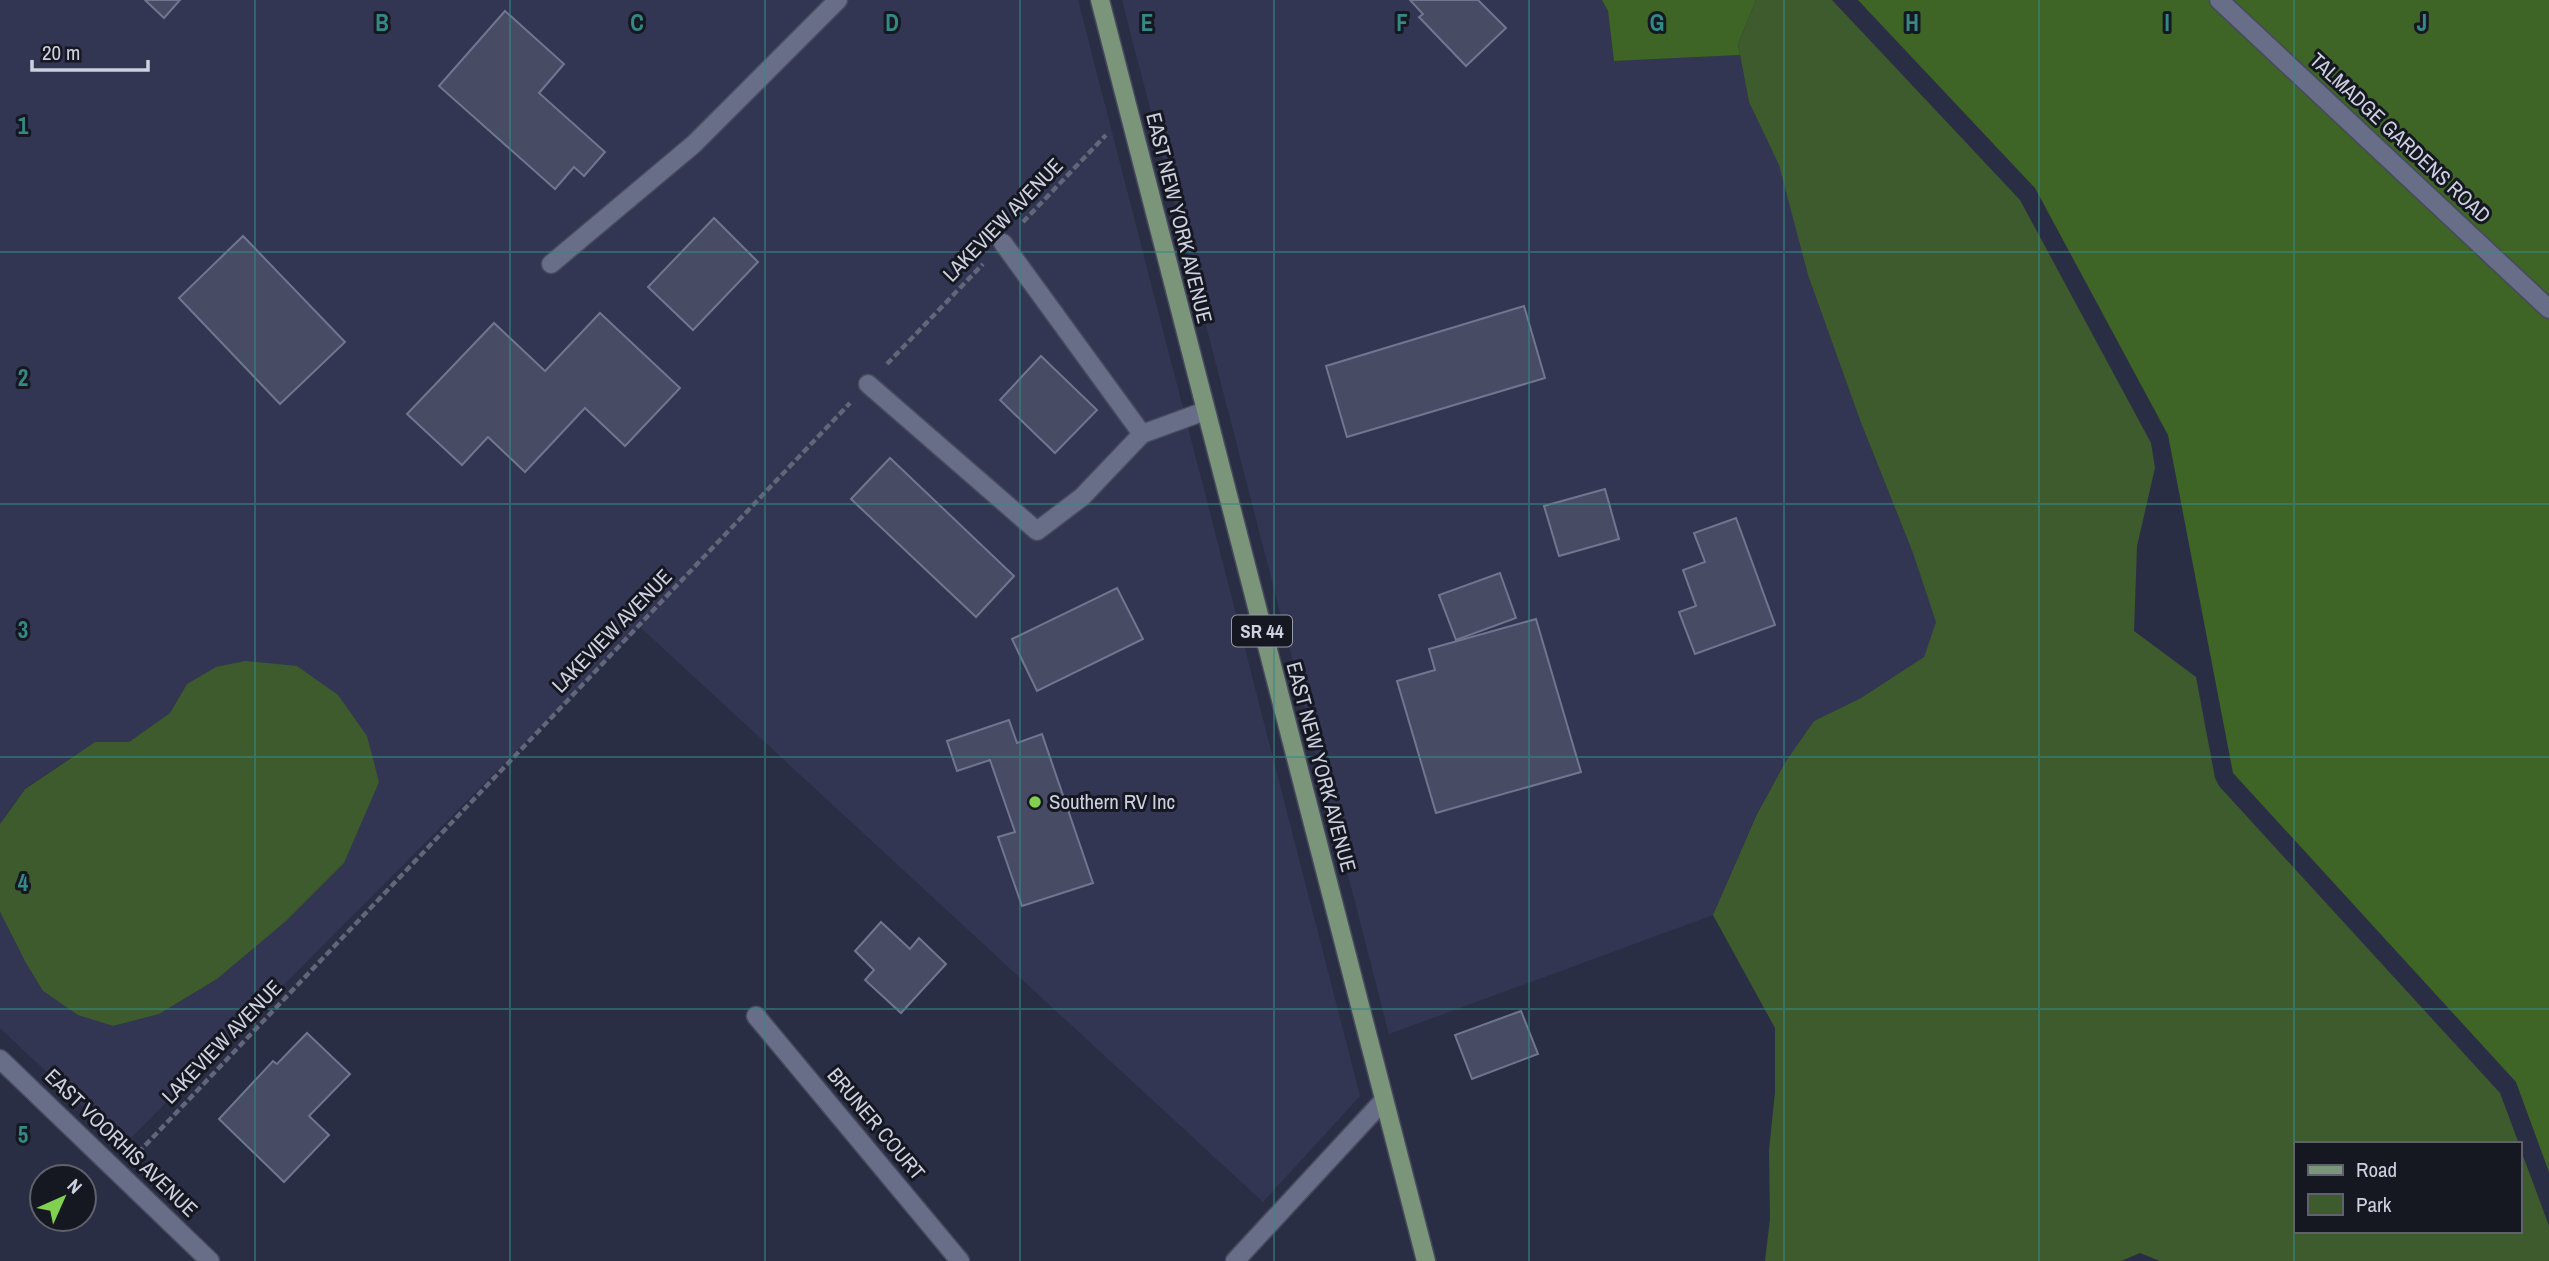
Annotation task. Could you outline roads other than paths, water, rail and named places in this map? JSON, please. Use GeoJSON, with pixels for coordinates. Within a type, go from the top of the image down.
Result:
{"type":"FeatureCollection","features":[{"type":"Feature","properties":{"kind":"main road","name":"EAST NEW YORK AVENUE"},"geometry":{"type":"LineString","coordinates":[[1100,0],[1426,1261]]}},
{"type":"Feature","properties":{"kind":"street"},"geometry":{"type":"LineString","coordinates":[[551,264],[694,144],[838,0]]}},
{"type":"Feature","properties":{"kind":"street","name":"TALMADGE GARDENS ROAD"},"geometry":{"type":"LineString","coordinates":[[2219,0],[2549,309]]}},
{"type":"Feature","properties":{"kind":"street"},"geometry":{"type":"LineString","coordinates":[[1003,243],[1142,434]]}},
{"type":"Feature","properties":{"kind":"street"},"geometry":{"type":"LineString","coordinates":[[869,384],[1037,531],[1082,497],[1142,434],[1205,411]]}},
{"type":"Feature","properties":{"kind":"street","name":"BRUNER COURT"},"geometry":{"type":"LineString","coordinates":[[756,1016],[960,1261]]}},
{"type":"Feature","properties":{"kind":"street","name":"EAST VOORHIS AVENUE"},"geometry":{"type":"LineString","coordinates":[[0,1059],[210,1261]]}},
{"type":"Feature","properties":{"kind":"street"},"geometry":{"type":"LineString","coordinates":[[1235,1261],[1384,1100]]}},
{"type":"Feature","properties":{"kind":"place","name":"Southern RV Inc"},"geometry":{"type":"Point","coordinates":[1035,802]}}]}
